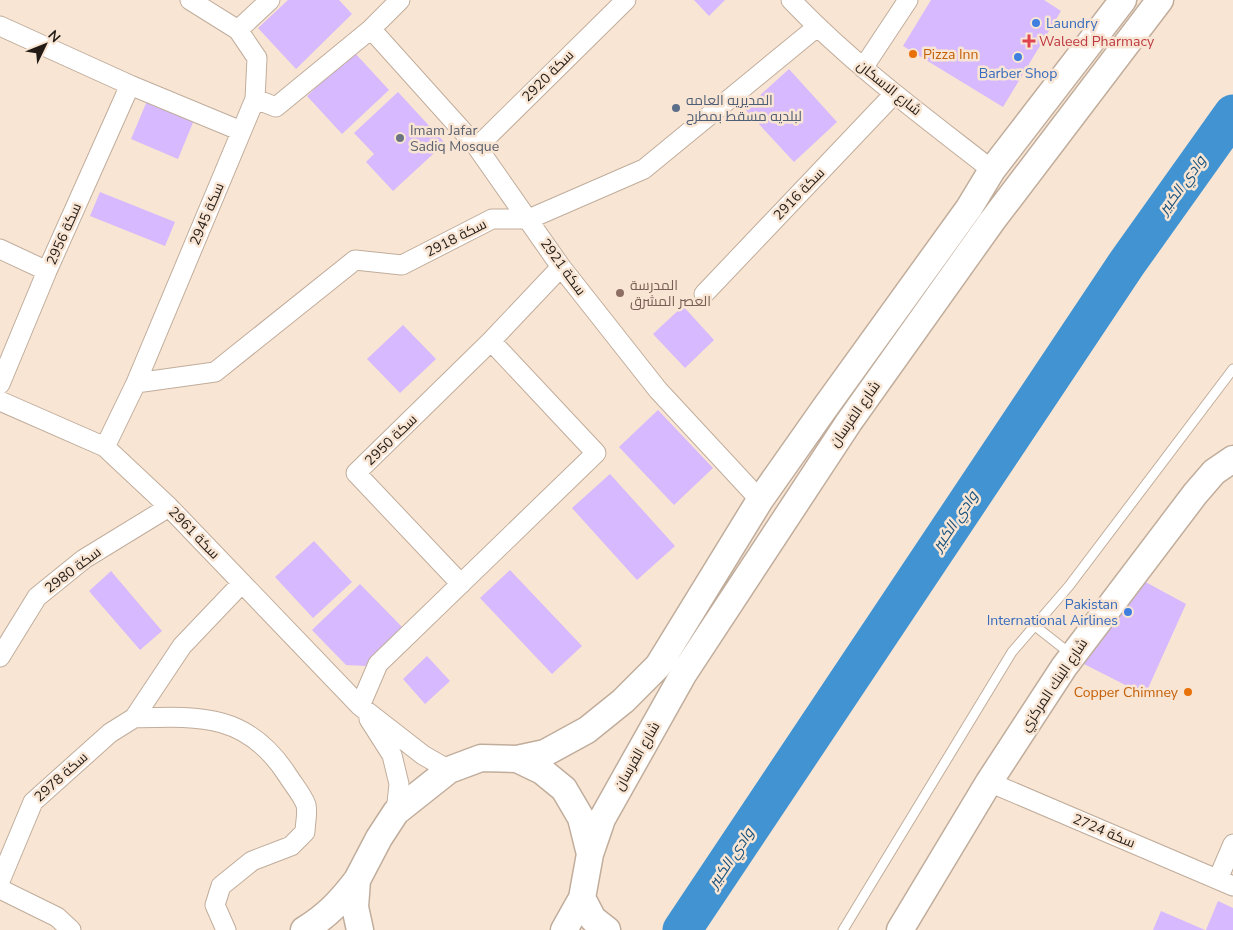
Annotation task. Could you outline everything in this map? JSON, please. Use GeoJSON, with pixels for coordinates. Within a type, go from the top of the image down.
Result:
{"type":"FeatureCollection","features":[{"type":"Feature","properties":{"kind":"street","name":"سكة 2945"},"geometry":{"type":"LineString","coordinates":[[105,448],[136,382],[255,99],[257,58],[238,30],[190,0]]}},
{"type":"Feature","properties":{"kind":"street"},"geometry":{"type":"LineString","coordinates":[[238,30],[270,0]]}},
{"type":"Feature","properties":{"kind":"street"},"geometry":{"type":"LineString","coordinates":[[255,99],[276,107],[371,28],[400,0]]}},
{"type":"Feature","properties":{"kind":"street","name":"شارع الاسكان"},"geometry":{"type":"LineString","coordinates":[[791,0],[817,27],[863,68],[992,170]]}},
{"type":"Feature","properties":{"kind":"street"},"geometry":{"type":"LineString","coordinates":[[863,68],[908,0]]}},
{"type":"Feature","properties":{"kind":"street","name":"شارع الفرسان"},"geometry":{"type":"LineString","coordinates":[[517,759],[544,753],[587,730],[623,701],[658,666],[760,500],[969,208],[992,170],[1122,0]]}},
{"type":"Feature","properties":{"kind":"street","name":"شارع الفرسان"},"geometry":{"type":"LineString","coordinates":[[590,854],[602,819],[684,673],[849,422],[992,221],[1160,0]]}},
{"type":"Feature","properties":{"kind":"street","name":"سكة 2920"},"geometry":{"type":"LineString","coordinates":[[477,147],[620,2]]}},
{"type":"Feature","properties":{"kind":"street"},"geometry":{"type":"LineString","coordinates":[[0,26],[130,85],[242,131]]}},
{"type":"Feature","properties":{"kind":"street","name":"سكة 2918"},"geometry":{"type":"LineString","coordinates":[[136,382],[215,372],[355,260],[402,265],[492,219],[528,219],[644,169],[817,27]]}},
{"type":"Feature","properties":{"kind":"street","name":"سكة 2921"},"geometry":{"type":"LineString","coordinates":[[371,28],[477,147],[561,267],[658,390],[760,500]]}},
{"type":"Feature","properties":{"kind":"street","name":"سكة 2956"},"geometry":{"type":"LineString","coordinates":[[0,384],[47,271],[130,85]]}},
{"type":"Feature","properties":{"kind":"street","name":"سكة 2916"},"geometry":{"type":"LineString","coordinates":[[704,294],[894,94]]}},
{"type":"Feature","properties":{"kind":"street"},"geometry":{"type":"LineString","coordinates":[[0,249],[47,271]]}},
{"type":"Feature","properties":{"kind":"street","name":"سكة 2950"},"geometry":{"type":"LineString","coordinates":[[461,584],[356,473],[491,341],[561,267]]}},
{"type":"Feature","properties":{"kind":"street"},"geometry":{"type":"LineString","coordinates":[[360,706],[378,664],[596,454],[491,341]]}},
{"type":"Feature","properties":{"kind":"street","name":"سكة 2961"},"geometry":{"type":"LineString","coordinates":[[0,401],[105,448],[169,507],[360,706],[423,755],[449,770]]}},
{"type":"Feature","properties":{"kind":"street","name":"شارع البنك المركزي"},"geometry":{"type":"LineString","coordinates":[[900,930],[989,782],[1072,656],[1195,494],[1214,472],[1233,459]]}},
{"type":"Feature","properties":{"kind":"street","name":"سكة 2980"},"geometry":{"type":"LineString","coordinates":[[0,656],[37,598],[84,559],[169,507]]}},
{"type":"Feature","properties":{"kind":"street","name":"سكة 2978"},"geometry":{"type":"LineString","coordinates":[[0,881],[33,802],[110,733],[134,718],[182,646],[242,583]]}},
{"type":"Feature","properties":{"kind":"street","name":"سكة 2961"},"geometry":{"type":"LineString","coordinates":[[360,706],[392,754],[399,784],[396,812]]}},
{"type":"Feature","properties":{"kind":"street","name":"سكة 2978"},"geometry":{"type":"LineString","coordinates":[[134,718],[185,716],[226,724],[250,734],[280,763],[306,805],[305,832],[291,846],[252,861],[222,886],[215,905],[226,930]]}},
{"type":"Feature","properties":{"kind":"street"},"geometry":{"type":"LineString","coordinates":[[304,930],[324,918],[336,907],[357,880],[379,838],[396,812],[449,770],[481,758],[517,759],[542,771],[564,789],[582,818],[590,854],[582,898],[564,930]]}},
{"type":"Feature","properties":{"kind":"street","name":"سكة 2724"},"geometry":{"type":"LineString","coordinates":[[989,782],[1226,882],[1233,844]]}},
{"type":"Feature","properties":{"kind":"street"},"geometry":{"type":"LineString","coordinates":[[357,880],[355,907],[360,930]]}},
{"type":"Feature","properties":{"kind":"street"},"geometry":{"type":"LineString","coordinates":[[0,889],[58,917],[71,930]]}},
{"type":"Feature","properties":{"kind":"street"},"geometry":{"type":"LineString","coordinates":[[582,898],[592,919],[607,930]]}},
{"type":"Feature","properties":{"kind":"lane"},"geometry":{"type":"LineString","coordinates":[[843,930],[1012,652],[1069,586],[1233,369]]}},
{"type":"Feature","properties":{"kind":"lane"},"geometry":{"type":"LineString","coordinates":[[1035,626],[1072,656]]}},
{"type":"Feature","properties":{"kind":"building"},"geometry":{"type":"Polygon","coordinates":[[[288,0],[339,0],[352,14],[296,69],[258,28],[288,0]]]}},
{"type":"Feature","properties":{"kind":"building"},"geometry":{"type":"Polygon","coordinates":[[[694,0],[725,0],[709,16],[694,0]]]}},
{"type":"Feature","properties":{"kind":"building"},"geometry":{"type":"Polygon","coordinates":[[[931,0],[1044,0],[1061,11],[1003,107],[903,46],[931,0]]]}},
{"type":"Feature","properties":{"kind":"building"},"geometry":{"type":"Polygon","coordinates":[[[354,52],[389,90],[342,134],[307,96],[354,52]]]}},
{"type":"Feature","properties":{"kind":"building"},"geometry":{"type":"Polygon","coordinates":[[[789,69],[837,122],[794,162],[745,109],[789,69]]]}},
{"type":"Feature","properties":{"kind":"building","name":"Imam Jafar Sadiq Mosque"},"geometry":{"type":"Polygon","coordinates":[[[398,92],[445,143],[393,191],[366,162],[374,154],[354,133],[398,92]]]}},
{"type":"Feature","properties":{"kind":"building"},"geometry":{"type":"Polygon","coordinates":[[[147,101],[194,120],[178,159],[131,139],[147,101]]]}},
{"type":"Feature","properties":{"kind":"building"},"geometry":{"type":"Polygon","coordinates":[[[100,192],[175,222],[165,246],[90,216],[100,192]]]}},
{"type":"Feature","properties":{"kind":"building"},"geometry":{"type":"Polygon","coordinates":[[[683,306],[714,340],[685,368],[653,334],[683,306]]]}},
{"type":"Feature","properties":{"kind":"building"},"geometry":{"type":"Polygon","coordinates":[[[403,325],[436,359],[400,393],[367,359],[403,325]]]}},
{"type":"Feature","properties":{"kind":"building"},"geometry":{"type":"Polygon","coordinates":[[[658,410],[713,468],[674,505],[619,447],[658,410]]]}},
{"type":"Feature","properties":{"kind":"building"},"geometry":{"type":"Polygon","coordinates":[[[610,474],[675,546],[637,580],[572,508],[610,474]]]}},
{"type":"Feature","properties":{"kind":"building"},"geometry":{"type":"Polygon","coordinates":[[[314,541],[352,582],[313,618],[275,577],[314,541]]]}},
{"type":"Feature","properties":{"kind":"building"},"geometry":{"type":"Polygon","coordinates":[[[510,570],[582,646],[552,674],[480,598],[510,570]]]}},
{"type":"Feature","properties":{"kind":"building"},"geometry":{"type":"Polygon","coordinates":[[[111,571],[162,631],[140,650],[89,591],[111,571]]]}},
{"type":"Feature","properties":{"kind":"building"},"geometry":{"type":"Polygon","coordinates":[[[1140,579],[1186,604],[1145,695],[1082,663],[1140,579]]]}},
{"type":"Feature","properties":{"kind":"building"},"geometry":{"type":"Polygon","coordinates":[[[360,584],[404,629],[367,666],[346,665],[312,630],[360,584]]]}},
{"type":"Feature","properties":{"kind":"building"},"geometry":{"type":"Polygon","coordinates":[[[427,656],[450,681],[425,704],[403,679],[427,656]]]}},
{"type":"Feature","properties":{"kind":"building"},"geometry":{"type":"Polygon","coordinates":[[[1218,901],[1233,908],[1233,930],[1206,930],[1218,901]]]}},
{"type":"Feature","properties":{"kind":"building"},"geometry":{"type":"Polygon","coordinates":[[[1161,911],[1205,930],[1153,930],[1161,911]]]}},
{"type":"Feature","properties":{"kind":"waterway","name":"وادي الكبير"},"geometry":{"type":"LineString","coordinates":[[682,930],[1127,263],[1233,114]]}},
{"type":"Feature","properties":{"kind":"place","name":"Laundry"},"geometry":{"type":"Point","coordinates":[1036,23]}},
{"type":"Feature","properties":{"kind":"place","name":"Waleed Pharmacy"},"geometry":{"type":"Point","coordinates":[1029,41]}},
{"type":"Feature","properties":{"kind":"place","name":"Pizza Inn"},"geometry":{"type":"Point","coordinates":[913,54]}},
{"type":"Feature","properties":{"kind":"place","name":"Barber Shop"},"geometry":{"type":"Point","coordinates":[1018,57]}},
{"type":"Feature","properties":{"kind":"place","name":"المديريه العامه لبلديه مسقط بمطرح"},"geometry":{"type":"Point","coordinates":[676,108]}},
{"type":"Feature","properties":{"kind":"place","name":"Imam Jafar Sadiq Mosque"},"geometry":{"type":"Point","coordinates":[400,138]}},
{"type":"Feature","properties":{"kind":"place","name":"المدرسة العصر المشرق"},"geometry":{"type":"Point","coordinates":[620,293]}},
{"type":"Feature","properties":{"kind":"place","name":"Pakistan International Airlines"},"geometry":{"type":"Point","coordinates":[1128,612]}},
{"type":"Feature","properties":{"kind":"place","name":"Copper Chimney"},"geometry":{"type":"Point","coordinates":[1188,692]}}]}
